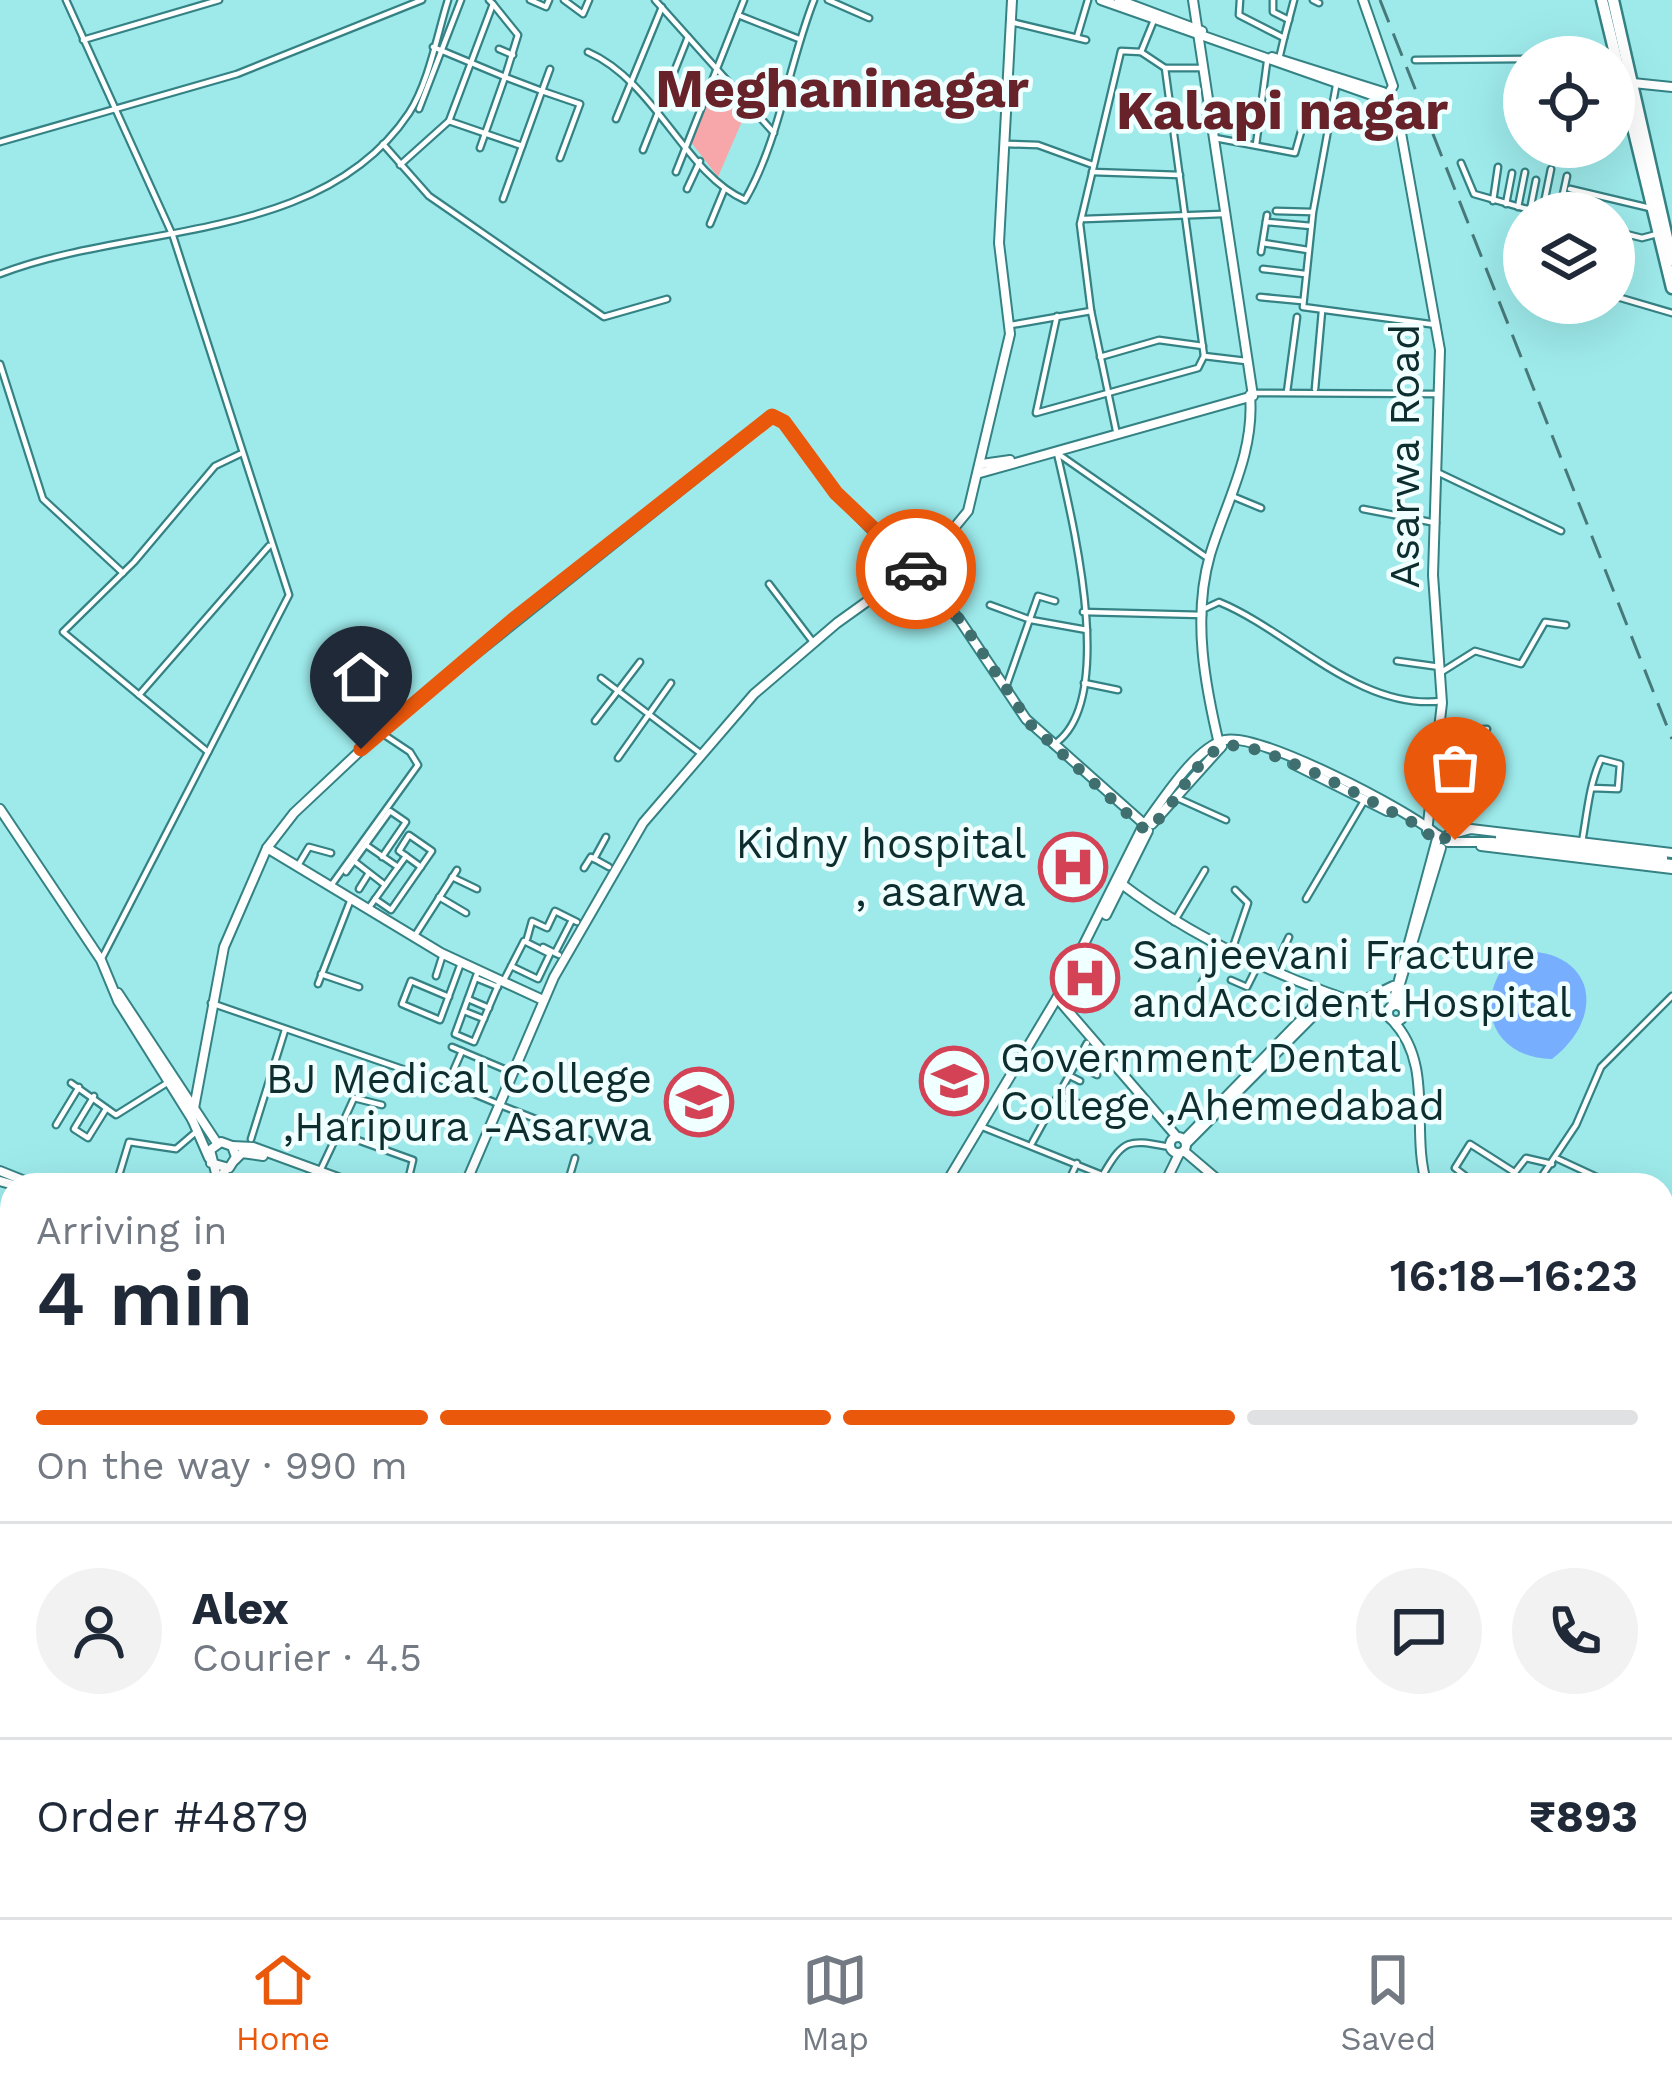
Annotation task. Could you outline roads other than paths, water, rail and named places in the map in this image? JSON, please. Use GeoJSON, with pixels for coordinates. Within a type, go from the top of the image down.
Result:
{"type":"FeatureCollection","features":[{"type":"Feature","properties":{"kind":"main road"},"geometry":{"type":"LineString","coordinates":[[1603,0],[1612,36]]}},
{"type":"Feature","properties":{"kind":"main road"},"geometry":{"type":"LineString","coordinates":[[1613,0],[1616,36]]}},
{"type":"Feature","properties":{"kind":"main road"},"geometry":{"type":"LineString","coordinates":[[1635,123],[1672,287]]}},
{"type":"Feature","properties":{"kind":"main road"},"geometry":{"type":"LineString","coordinates":[[1635,130],[1650,208],[1672,260]]}},
{"type":"Feature","properties":{"kind":"street"},"geometry":{"type":"LineString","coordinates":[[66,0],[173,236],[240,454],[290,595],[101,960]]}},
{"type":"Feature","properties":{"kind":"street"},"geometry":{"type":"LineString","coordinates":[[82,40],[220,0]]}},
{"type":"Feature","properties":{"kind":"street"},"geometry":{"type":"LineString","coordinates":[[0,142],[296,54],[422,0]]}},
{"type":"Feature","properties":{"kind":"street"},"geometry":{"type":"LineString","coordinates":[[419,109],[448,0]]}},
{"type":"Feature","properties":{"kind":"street"},"geometry":{"type":"LineString","coordinates":[[0,274],[24,264],[173,236],[288,201],[363,168],[411,110],[461,0]]}},
{"type":"Feature","properties":{"kind":"street"},"geometry":{"type":"LineString","coordinates":[[530,0],[546,7],[549,0]]}},
{"type":"Feature","properties":{"kind":"street"},"geometry":{"type":"LineString","coordinates":[[565,0],[583,14],[589,0]]}},
{"type":"Feature","properties":{"kind":"street"},"geometry":{"type":"LineString","coordinates":[[655,0],[774,133]]}},
{"type":"Feature","properties":{"kind":"street"},"geometry":{"type":"LineString","coordinates":[[676,172],[744,0]]}},
{"type":"Feature","properties":{"kind":"street"},"geometry":{"type":"LineString","coordinates":[[588,52],[615,65],[725,188],[746,199],[774,133],[814,0]]}},
{"type":"Feature","properties":{"kind":"street"},"geometry":{"type":"LineString","coordinates":[[828,0],[869,18]]}},
{"type":"Feature","properties":{"kind":"street"},"geometry":{"type":"LineString","coordinates":[[468,1173],[557,954],[608,867],[708,742],[813,642],[915,568],[959,526],[981,468],[1010,325],[999,243],[1011,0]]}},
{"type":"Feature","properties":{"kind":"street"},"geometry":{"type":"LineString","coordinates":[[1077,38],[1088,0]]}},
{"type":"Feature","properties":{"kind":"street"},"geometry":{"type":"LineString","coordinates":[[1101,0],[1389,95]]}},
{"type":"Feature","properties":{"kind":"street"},"geometry":{"type":"LineString","coordinates":[[1119,0],[1336,85],[1389,95]]}},
{"type":"Feature","properties":{"kind":"street"},"geometry":{"type":"LineString","coordinates":[[1191,0],[1251,394],[1245,457],[1209,559],[1203,612],[1204,686],[1219,745]]}},
{"type":"Feature","properties":{"kind":"street"},"geometry":{"type":"LineString","coordinates":[[1240,0],[1239,15],[1283,38]]}},
{"type":"Feature","properties":{"kind":"street"},"geometry":{"type":"LineString","coordinates":[[1273,0],[1273,11],[1288,20]]}},
{"type":"Feature","properties":{"kind":"street"},"geometry":{"type":"LineString","coordinates":[[1279,59],[1294,0]]}},
{"type":"Feature","properties":{"kind":"street","name":"Asarwa Road"},"geometry":{"type":"LineString","coordinates":[[1363,0],[1389,95],[1437,325],[1441,394],[1436,523],[1442,701],[1435,834]]}},
{"type":"Feature","properties":{"kind":"street"},"geometry":{"type":"LineString","coordinates":[[480,148],[518,35],[491,2]]}},
{"type":"Feature","properties":{"kind":"street"},"geometry":{"type":"LineString","coordinates":[[400,165],[449,121],[491,2]]}},
{"type":"Feature","properties":{"kind":"street"},"geometry":{"type":"LineString","coordinates":[[616,119],[662,8]]}},
{"type":"Feature","properties":{"kind":"street"},"geometry":{"type":"LineString","coordinates":[[738,15],[799,39]]}},
{"type":"Feature","properties":{"kind":"street"},"geometry":{"type":"LineString","coordinates":[[1011,17],[1087,40]]}},
{"type":"Feature","properties":{"kind":"street"},"geometry":{"type":"LineString","coordinates":[[1141,52],[1154,20]]}},
{"type":"Feature","properties":{"kind":"street"},"geometry":{"type":"LineString","coordinates":[[1197,32],[1251,394]]}},
{"type":"Feature","properties":{"kind":"street"},"geometry":{"type":"LineString","coordinates":[[643,150],[688,38]]}},
{"type":"Feature","properties":{"kind":"street"},"geometry":{"type":"LineString","coordinates":[[437,49],[580,104],[560,158]]}},
{"type":"Feature","properties":{"kind":"street"},"geometry":{"type":"LineString","coordinates":[[499,49],[513,55]]}},
{"type":"Feature","properties":{"kind":"street"},"geometry":{"type":"LineString","coordinates":[[1116,432],[1091,311],[1082,219],[1093,168],[1121,50],[1141,52],[1165,68],[1202,68]]}},
{"type":"Feature","properties":{"kind":"street"},"geometry":{"type":"LineString","coordinates":[[1415,60],[1503,59]]}},
{"type":"Feature","properties":{"kind":"street"},"geometry":{"type":"LineString","coordinates":[[1256,145],[1268,60]]}},
{"type":"Feature","properties":{"kind":"street"},"geometry":{"type":"LineString","coordinates":[[1057,316],[1036,413],[1198,368],[1204,356],[1165,68]]}},
{"type":"Feature","properties":{"kind":"street"},"geometry":{"type":"LineString","coordinates":[[502,199],[550,69]]}},
{"type":"Feature","properties":{"kind":"street"},"geometry":{"type":"LineString","coordinates":[[1635,82],[1672,86]]}},
{"type":"Feature","properties":{"kind":"street"},"geometry":{"type":"LineString","coordinates":[[1336,85],[1313,212],[1303,307],[1437,325]]}},
{"type":"Feature","properties":{"kind":"street"},"geometry":{"type":"LineString","coordinates":[[1215,139],[1295,153],[1308,107]]}},
{"type":"Feature","properties":{"kind":"street"},"geometry":{"type":"LineString","coordinates":[[449,121],[522,146]]}},
{"type":"Feature","properties":{"kind":"street"},"geometry":{"type":"LineString","coordinates":[[383,144],[429,196],[604,317],[668,299]]}},
{"type":"Feature","properties":{"kind":"street"},"geometry":{"type":"LineString","coordinates":[[1006,144],[1038,145],[1093,168],[1180,175]]}},
{"type":"Feature","properties":{"kind":"street"},"geometry":{"type":"LineString","coordinates":[[687,189],[700,160]]}},
{"type":"Feature","properties":{"kind":"street"},"geometry":{"type":"LineString","coordinates":[[1461,163],[1474,194],[1503,203]]}},
{"type":"Feature","properties":{"kind":"street"},"geometry":{"type":"LineString","coordinates":[[1493,201],[1498,167]]}},
{"type":"Feature","properties":{"kind":"street"},"geometry":{"type":"LineString","coordinates":[[1546,192],[1551,170]]}},
{"type":"Feature","properties":{"kind":"street"},"geometry":{"type":"LineString","coordinates":[[1521,192],[1526,172]]}},
{"type":"Feature","properties":{"kind":"street"},"geometry":{"type":"LineString","coordinates":[[1508,192],[1512,173]]}},
{"type":"Feature","properties":{"kind":"street"},"geometry":{"type":"LineString","coordinates":[[1564,192],[1567,176]]}},
{"type":"Feature","properties":{"kind":"street"},"geometry":{"type":"LineString","coordinates":[[1534,192],[1536,180]]}},
{"type":"Feature","properties":{"kind":"street"},"geometry":{"type":"LineString","coordinates":[[710,224],[725,188]]}},
{"type":"Feature","properties":{"kind":"street"},"geometry":{"type":"LineString","coordinates":[[1570,189],[1650,208]]}},
{"type":"Feature","properties":{"kind":"street"},"geometry":{"type":"LineString","coordinates":[[1276,211],[1313,212]]}},
{"type":"Feature","properties":{"kind":"street"},"geometry":{"type":"LineString","coordinates":[[1082,219],[1222,214]]}},
{"type":"Feature","properties":{"kind":"street"},"geometry":{"type":"LineString","coordinates":[[1261,252],[1267,219],[1311,226]]}},
{"type":"Feature","properties":{"kind":"street"},"geometry":{"type":"LineString","coordinates":[[1635,236],[1659,231]]}},
{"type":"Feature","properties":{"kind":"street"},"geometry":{"type":"LineString","coordinates":[[1263,243],[1308,250]]}},
{"type":"Feature","properties":{"kind":"street"},"geometry":{"type":"LineString","coordinates":[[1264,268],[1305,274]]}},
{"type":"Feature","properties":{"kind":"street"},"geometry":{"type":"LineString","coordinates":[[1260,297],[1302,301]]}},
{"type":"Feature","properties":{"kind":"street"},"geometry":{"type":"LineString","coordinates":[[1635,303],[1672,314]]}},
{"type":"Feature","properties":{"kind":"street"},"geometry":{"type":"LineString","coordinates":[[1010,325],[1091,311]]}},
{"type":"Feature","properties":{"kind":"street"},"geometry":{"type":"LineString","coordinates":[[1314,391],[1322,311]]}},
{"type":"Feature","properties":{"kind":"street"},"geometry":{"type":"LineString","coordinates":[[1287,392],[1297,317]]}},
{"type":"Feature","properties":{"kind":"street"},"geometry":{"type":"LineString","coordinates":[[1100,357],[1159,340],[1203,346]]}},
{"type":"Feature","properties":{"kind":"street"},"geometry":{"type":"LineString","coordinates":[[1204,356],[1246,361]]}},
{"type":"Feature","properties":{"kind":"street"},"geometry":{"type":"LineString","coordinates":[[0,364],[43,500],[123,573]]}},
{"type":"Feature","properties":{"kind":"street"},"geometry":{"type":"LineString","coordinates":[[981,468],[1057,451],[1251,394],[1441,394]]}},
{"type":"Feature","properties":{"kind":"street"},"geometry":{"type":"LineString","coordinates":[[192,1120],[224,946],[267,848],[294,813],[380,732],[772,416],[784,422],[842,499],[915,568],[1026,719],[1146,825]]}},
{"type":"Feature","properties":{"kind":"street"},"geometry":{"type":"LineString","coordinates":[[1057,451],[1209,559]]}},
{"type":"Feature","properties":{"kind":"street"},"geometry":{"type":"LineString","coordinates":[[1053,746],[1076,723],[1087,630],[1057,451]]}},
{"type":"Feature","properties":{"kind":"street"},"geometry":{"type":"LineString","coordinates":[[208,752],[63,632],[123,573],[215,466],[240,454]]}},
{"type":"Feature","properties":{"kind":"street"},"geometry":{"type":"LineString","coordinates":[[1439,472],[1562,531]]}},
{"type":"Feature","properties":{"kind":"street"},"geometry":{"type":"LineString","coordinates":[[1232,496],[1261,508]]}},
{"type":"Feature","properties":{"kind":"street"},"geometry":{"type":"LineString","coordinates":[[1363,508],[1436,523]]}},
{"type":"Feature","properties":{"kind":"street"},"geometry":{"type":"LineString","coordinates":[[139,695],[271,543]]}},
{"type":"Feature","properties":{"kind":"street"},"geometry":{"type":"LineString","coordinates":[[770,584],[813,642]]}},
{"type":"Feature","properties":{"kind":"street"},"geometry":{"type":"LineString","coordinates":[[1006,687],[1038,596],[1055,602]]}},
{"type":"Feature","properties":{"kind":"street"},"geometry":{"type":"LineString","coordinates":[[1083,612],[1203,612],[1219,602],[1248,614],[1329,667],[1377,691],[1442,701]]}},
{"type":"Feature","properties":{"kind":"street"},"geometry":{"type":"LineString","coordinates":[[990,605],[1031,620],[1087,630]]}},
{"type":"Feature","properties":{"kind":"street"},"geometry":{"type":"LineString","coordinates":[[1397,661],[1440,670],[1475,651],[1521,664],[1545,622],[1566,625]]}},
{"type":"Feature","properties":{"kind":"street"},"geometry":{"type":"LineString","coordinates":[[596,721],[640,662]]}},
{"type":"Feature","properties":{"kind":"street"},"geometry":{"type":"LineString","coordinates":[[601,678],[698,752]]}},
{"type":"Feature","properties":{"kind":"street"},"geometry":{"type":"LineString","coordinates":[[618,758],[671,683]]}},
{"type":"Feature","properties":{"kind":"street"},"geometry":{"type":"LineString","coordinates":[[1084,683],[1118,690]]}},
{"type":"Feature","properties":{"kind":"street"},"geometry":{"type":"LineString","coordinates":[[1439,731],[1487,729]]}},
{"type":"Feature","properties":{"kind":"street"},"geometry":{"type":"LineString","coordinates":[[330,887],[418,765],[410,752],[380,732]]}},
{"type":"Feature","properties":{"kind":"street"},"geometry":{"type":"LineString","coordinates":[[955,1173],[1058,1000],[1146,825],[1219,745],[1246,740],[1435,834],[1672,861]]}},
{"type":"Feature","properties":{"kind":"street"},"geometry":{"type":"LineString","coordinates":[[1146,825],[1219,745]]}},
{"type":"Feature","properties":{"kind":"street"},"geometry":{"type":"LineString","coordinates":[[498,1104],[541,999],[621,855],[698,752]]}},
{"type":"Feature","properties":{"kind":"street"},"geometry":{"type":"LineString","coordinates":[[1582,842],[1592,788],[1601,759],[1620,764],[1618,790],[1592,788]]}},
{"type":"Feature","properties":{"kind":"street"},"geometry":{"type":"LineString","coordinates":[[1175,797],[1226,820]]}},
{"type":"Feature","properties":{"kind":"street"},"geometry":{"type":"LineString","coordinates":[[1306,899],[1365,798]]}},
{"type":"Feature","properties":{"kind":"street"},"geometry":{"type":"LineString","coordinates":[[0,809],[101,960],[192,1120],[216,1173]]}},
{"type":"Feature","properties":{"kind":"street"},"geometry":{"type":"LineString","coordinates":[[346,872],[390,811],[406,822],[382,856]]}},
{"type":"Feature","properties":{"kind":"street"},"geometry":{"type":"LineString","coordinates":[[377,829],[394,839]]}},
{"type":"Feature","properties":{"kind":"street"},"geometry":{"type":"LineString","coordinates":[[1466,836],[1471,829],[1582,842],[1672,861]]}},
{"type":"Feature","properties":{"kind":"street"},"geometry":{"type":"LineString","coordinates":[[1395,1013],[1435,834]]}},
{"type":"Feature","properties":{"kind":"street"},"geometry":{"type":"LineString","coordinates":[[1424,1173],[1417,1138],[1418,1070],[1395,1013],[1393,986],[1435,834]]}},
{"type":"Feature","properties":{"kind":"street"},"geometry":{"type":"LineString","coordinates":[[375,899],[391,910],[422,867],[432,851],[409,835],[399,851],[422,867]]}},
{"type":"Feature","properties":{"kind":"street"},"geometry":{"type":"LineString","coordinates":[[584,868],[606,837]]}},
{"type":"Feature","properties":{"kind":"street"},"geometry":{"type":"LineString","coordinates":[[592,844],[600,848]]}},
{"type":"Feature","properties":{"kind":"street"},"geometry":{"type":"LineString","coordinates":[[366,845],[398,867]]}},
{"type":"Feature","properties":{"kind":"street"},"geometry":{"type":"LineString","coordinates":[[297,866],[309,847],[331,853]]}},
{"type":"Feature","properties":{"kind":"street"},"geometry":{"type":"LineString","coordinates":[[267,848],[477,974],[541,999]]}},
{"type":"Feature","properties":{"kind":"street"},"geometry":{"type":"LineString","coordinates":[[368,909],[406,856]]}},
{"type":"Feature","properties":{"kind":"street"},"geometry":{"type":"LineString","coordinates":[[594,859],[608,867]]}},
{"type":"Feature","properties":{"kind":"street"},"geometry":{"type":"LineString","coordinates":[[354,861],[402,895]]}},
{"type":"Feature","properties":{"kind":"street"},"geometry":{"type":"LineString","coordinates":[[1174,922],[1205,870]]}},
{"type":"Feature","properties":{"kind":"street"},"geometry":{"type":"LineString","coordinates":[[359,889],[370,873]]}},
{"type":"Feature","properties":{"kind":"street"},"geometry":{"type":"LineString","coordinates":[[413,937],[454,873],[477,889]]}},
{"type":"Feature","properties":{"kind":"street"},"geometry":{"type":"LineString","coordinates":[[1120,882],[1174,922],[1258,963],[1330,994],[1395,1013]]}},
{"type":"Feature","properties":{"kind":"street"},"geometry":{"type":"LineString","coordinates":[[1202,982],[1227,948],[1248,903],[1235,890]]}},
{"type":"Feature","properties":{"kind":"street"},"geometry":{"type":"LineString","coordinates":[[439,897],[466,913]]}},
{"type":"Feature","properties":{"kind":"street"},"geometry":{"type":"LineString","coordinates":[[318,984],[351,899]]}},
{"type":"Feature","properties":{"kind":"street"},"geometry":{"type":"LineString","coordinates":[[557,954],[524,938],[532,921],[547,928],[555,911],[575,921]]}},
{"type":"Feature","properties":{"kind":"street"},"geometry":{"type":"LineString","coordinates":[[1274,969],[1289,937]]}},
{"type":"Feature","properties":{"kind":"street"},"geometry":{"type":"LineString","coordinates":[[477,974],[455,1034],[475,1042],[500,983],[524,941],[550,954],[538,979],[511,966]]}},
{"type":"Feature","properties":{"kind":"street"},"geometry":{"type":"LineString","coordinates":[[436,976],[443,954]]}},
{"type":"Feature","properties":{"kind":"street"},"geometry":{"type":"LineString","coordinates":[[411,981],[402,1004],[440,1019],[461,963]]}},
{"type":"Feature","properties":{"kind":"street"},"geometry":{"type":"LineString","coordinates":[[1232,980],[1250,989],[1258,963]]}},
{"type":"Feature","properties":{"kind":"street"},"geometry":{"type":"LineString","coordinates":[[321,974],[359,987]]}},
{"type":"Feature","properties":{"kind":"street"},"geometry":{"type":"LineString","coordinates":[[399,976],[448,997]]}},
{"type":"Feature","properties":{"kind":"street"},"geometry":{"type":"LineString","coordinates":[[1357,1003],[1393,986]]}},
{"type":"Feature","properties":{"kind":"street"},"geometry":{"type":"LineString","coordinates":[[117,992],[182,1096],[196,1108],[218,1143],[253,1147],[325,1173]]}},
{"type":"Feature","properties":{"kind":"street"},"geometry":{"type":"LineString","coordinates":[[1168,1173],[1179,1145],[1330,994]]}},
{"type":"Feature","properties":{"kind":"street"},"geometry":{"type":"LineString","coordinates":[[1546,1173],[1601,1067],[1672,996]]}},
{"type":"Feature","properties":{"kind":"street"},"geometry":{"type":"LineString","coordinates":[[468,999],[489,1008]]}},
{"type":"Feature","properties":{"kind":"street"},"geometry":{"type":"LineString","coordinates":[[1058,1000],[1179,1145],[1208,1173]]}},
{"type":"Feature","properties":{"kind":"street"},"geometry":{"type":"LineString","coordinates":[[212,1003],[408,1071]]}},
{"type":"Feature","properties":{"kind":"street"},"geometry":{"type":"LineString","coordinates":[[464,1011],[484,1019]]}},
{"type":"Feature","properties":{"kind":"street"},"geometry":{"type":"LineString","coordinates":[[251,1139],[285,1030]]}},
{"type":"Feature","properties":{"kind":"street"},"geometry":{"type":"LineString","coordinates":[[1032,1144],[1087,1043]]}},
{"type":"Feature","properties":{"kind":"street"},"geometry":{"type":"LineString","coordinates":[[452,1047],[509,1071]]}},
{"type":"Feature","properties":{"kind":"street"},"geometry":{"type":"LineString","coordinates":[[448,1083],[462,1052]]}},
{"type":"Feature","properties":{"kind":"street"},"geometry":{"type":"LineString","coordinates":[[443,1057],[457,1062]]}},
{"type":"Feature","properties":{"kind":"street"},"geometry":{"type":"LineString","coordinates":[[1075,1064],[1097,1075]]}},
{"type":"Feature","properties":{"kind":"street"},"geometry":{"type":"LineString","coordinates":[[1068,1075],[1080,1081]]}},
{"type":"Feature","properties":{"kind":"street"},"geometry":{"type":"LineString","coordinates":[[436,1078],[589,1140]]}},
{"type":"Feature","properties":{"kind":"street"},"geometry":{"type":"LineString","coordinates":[[71,1083],[116,1115],[167,1083]]}},
{"type":"Feature","properties":{"kind":"street"},"geometry":{"type":"LineString","coordinates":[[56,1125],[79,1087]]}},
{"type":"Feature","properties":{"kind":"street"},"geometry":{"type":"LineString","coordinates":[[1058,1094],[1092,1109]]}},
{"type":"Feature","properties":{"kind":"street"},"geometry":{"type":"LineString","coordinates":[[94,1096],[74,1129],[88,1138],[107,1108]]}},
{"type":"Feature","properties":{"kind":"street"},"geometry":{"type":"LineString","coordinates":[[320,1171],[354,1098],[382,1105]]}},
{"type":"Feature","properties":{"kind":"street"},"geometry":{"type":"LineString","coordinates":[[982,1126],[1104,1173],[1119,1147],[1131,1142],[1179,1145]]}},
{"type":"Feature","properties":{"kind":"street"},"geometry":{"type":"LineString","coordinates":[[120,1173],[129,1142],[176,1149],[197,1131]]}},
{"type":"Feature","properties":{"kind":"street"},"geometry":{"type":"LineString","coordinates":[[338,1133],[413,1160],[410,1173]]}},
{"type":"Feature","properties":{"kind":"street"},"geometry":{"type":"LineString","coordinates":[[210,1161],[218,1143]]}},
{"type":"Feature","properties":{"kind":"street"},"geometry":{"type":"LineString","coordinates":[[1461,1173],[1455,1168],[1470,1144],[1514,1172],[1526,1158],[1583,1173]]}},
{"type":"Feature","properties":{"kind":"street"},"geometry":{"type":"LineString","coordinates":[[232,1146],[232,1164]]}},
{"type":"Feature","properties":{"kind":"street"},"geometry":{"type":"LineString","coordinates":[[224,1173],[252,1153],[309,1173]]}},
{"type":"Feature","properties":{"kind":"street"},"geometry":{"type":"LineString","coordinates":[[571,1173],[575,1158]]}},
{"type":"Feature","properties":{"kind":"street"},"geometry":{"type":"LineString","coordinates":[[210,1161],[232,1164]]}},
{"type":"Feature","properties":{"kind":"street"},"geometry":{"type":"LineString","coordinates":[[1072,1173],[1077,1162]]}},
{"type":"Feature","properties":{"kind":"water"},"geometry":{"type":"Polygon","coordinates":[[[1518,951],[1564,961],[1585,988],[1581,1024],[1552,1059],[1512,1047],[1492,1019],[1494,984],[1518,951]]]}},
{"type":"Feature","properties":{"kind":"railway"},"geometry":{"type":"LineString","coordinates":[[1380,0],[1672,739]]}},
{"type":"Feature","properties":{"kind":"place","name":"Kidny hospital , asarwa"},"geometry":{"type":"Point","coordinates":[1073,867]}},
{"type":"Feature","properties":{"kind":"place","name":"Sanjeevani Fracture andAccident Hospital"},"geometry":{"type":"Point","coordinates":[1085,978]}},
{"type":"Feature","properties":{"kind":"place","name":"Government Dental College ,Ahemedabad"},"geometry":{"type":"Point","coordinates":[954,1081]}},
{"type":"Feature","properties":{"kind":"place","name":"BJ Medical College ,Haripura -Asarwa"},"geometry":{"type":"Point","coordinates":[699,1102]}},
{"type":"Feature","properties":{"kind":"district","name":"Meghaninagar"},"geometry":{"type":"Point","coordinates":[842,88]}},
{"type":"Feature","properties":{"kind":"district","name":"Kalapi nagar"},"geometry":{"type":"Point","coordinates":[1282,110]}}]}
